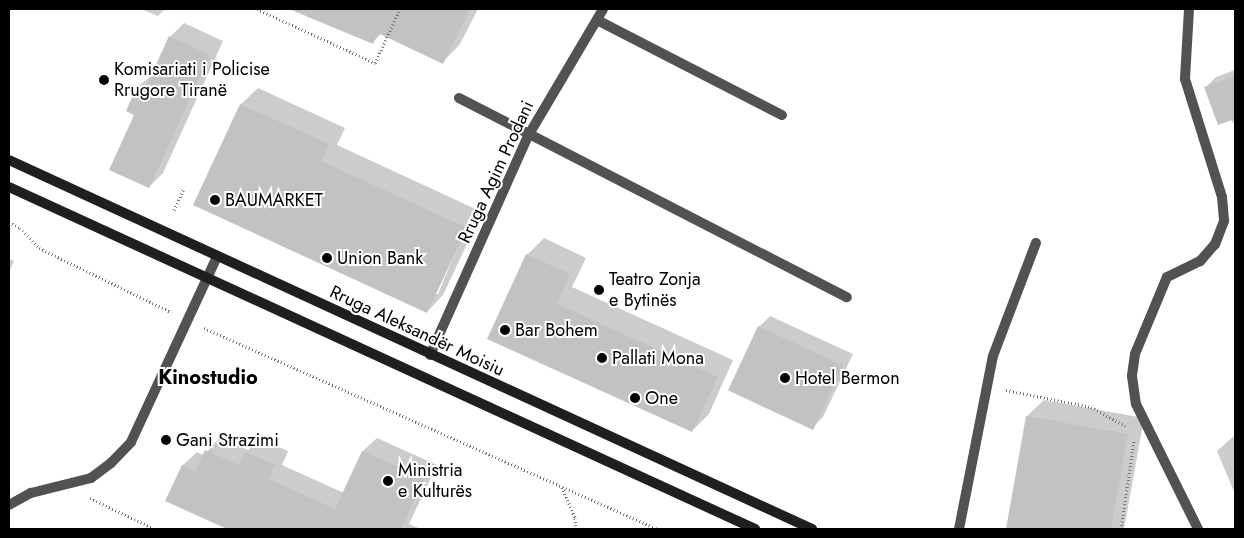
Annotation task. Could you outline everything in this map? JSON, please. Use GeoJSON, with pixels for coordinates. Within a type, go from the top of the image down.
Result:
{"type":"FeatureCollection","features":[{"type":"Feature","properties":{"kind":"main road","name":"Rruga Aleksandër Moisiu"},"geometry":{"type":"LineString","coordinates":[[9,160],[812,529]]}},
{"type":"Feature","properties":{"kind":"main road"},"geometry":{"type":"LineString","coordinates":[[9,187],[755,529]]}},
{"type":"Feature","properties":{"kind":"street","name":"Rruga Agim Prodani"},"geometry":{"type":"LineString","coordinates":[[430,355],[528,136],[603,9]]}},
{"type":"Feature","properties":{"kind":"street"},"geometry":{"type":"LineString","coordinates":[[1189,9],[1185,79],[1222,197],[1224,221],[1215,244],[1200,261],[1167,277],[1135,354],[1132,376],[1136,404],[1198,529]]}},
{"type":"Feature","properties":{"kind":"street"},"geometry":{"type":"LineString","coordinates":[[597,20],[782,115]]}},
{"type":"Feature","properties":{"kind":"street"},"geometry":{"type":"LineString","coordinates":[[459,98],[528,136],[847,297]]}},
{"type":"Feature","properties":{"kind":"street"},"geometry":{"type":"LineString","coordinates":[[959,529],[994,356],[1036,243]]}},
{"type":"Feature","properties":{"kind":"street"},"geometry":{"type":"LineString","coordinates":[[9,505],[31,493],[91,478],[111,463],[131,442],[217,257]]}},
{"type":"Feature","properties":{"kind":"path"},"geometry":{"type":"LineString","coordinates":[[257,9],[375,63],[400,9]]}},
{"type":"Feature","properties":{"kind":"path"},"geometry":{"type":"LineString","coordinates":[[174,210],[184,189]]}},
{"type":"Feature","properties":{"kind":"path"},"geometry":{"type":"LineString","coordinates":[[9,222],[20,228],[39,248],[187,320],[658,529]]}},
{"type":"Feature","properties":{"kind":"path"},"geometry":{"type":"LineString","coordinates":[[999,388],[1091,407],[1128,427]]}},
{"type":"Feature","properties":{"kind":"path"},"geometry":{"type":"LineString","coordinates":[[1120,529],[1135,431]]}},
{"type":"Feature","properties":{"kind":"path"},"geometry":{"type":"LineString","coordinates":[[65,486],[155,529]]}},
{"type":"Feature","properties":{"kind":"path"},"geometry":{"type":"LineString","coordinates":[[561,486],[575,518],[576,529]]}},
{"type":"Feature","properties":{"kind":"building"},"geometry":{"type":"Polygon","coordinates":[[[289,9],[470,9],[443,64],[378,33],[373,44],[289,9]]]}},
{"type":"Feature","properties":{"kind":"building"},"geometry":{"type":"Polygon","coordinates":[[[169,36],[210,55],[149,188],[109,170],[134,115],[126,111],[137,86],[145,89],[169,36]]]}},
{"type":"Feature","properties":{"kind":"building"},"geometry":{"type":"Polygon","coordinates":[[[1235,76],[1235,119],[1218,125],[1204,87],[1235,76]]]}},
{"type":"Feature","properties":{"kind":"building"},"geometry":{"type":"Polygon","coordinates":[[[240,104],[329,144],[321,161],[467,228],[427,313],[193,205],[240,104]]]}},
{"type":"Feature","properties":{"kind":"building","name":"Pallati Mona"},"geometry":{"type":"Polygon","coordinates":[[[526,254],[570,274],[557,304],[718,377],[692,432],[487,339],[526,254]]]}},
{"type":"Feature","properties":{"kind":"building","name":"Hotel Bermon"},"geometry":{"type":"Polygon","coordinates":[[[758,326],[843,366],[813,430],[728,390],[758,326]]]}},
{"type":"Feature","properties":{"kind":"building"},"geometry":{"type":"Polygon","coordinates":[[[1026,416],[1128,434],[1111,529],[1006,529],[1026,416]]]}},
{"type":"Feature","properties":{"kind":"building"},"geometry":{"type":"Polygon","coordinates":[[[205,450],[239,465],[245,452],[275,465],[269,479],[335,509],[362,451],[424,479],[401,529],[227,529],[165,501],[182,465],[195,471],[205,450]]]}},
{"type":"Feature","properties":{"kind":"place","name":"Komisariati i Policise Rrugore Tiranë"},"geometry":{"type":"Point","coordinates":[104,80]}},
{"type":"Feature","properties":{"kind":"place","name":"BAUMARKET"},"geometry":{"type":"Point","coordinates":[215,200]}},
{"type":"Feature","properties":{"kind":"place","name":"Union Bank"},"geometry":{"type":"Point","coordinates":[327,258]}},
{"type":"Feature","properties":{"kind":"place","name":"Teatro Zonja e Bytinës"},"geometry":{"type":"Point","coordinates":[599,290]}},
{"type":"Feature","properties":{"kind":"place","name":"Bar Bohem"},"geometry":{"type":"Point","coordinates":[505,330]}},
{"type":"Feature","properties":{"kind":"place","name":"Pallati Mona"},"geometry":{"type":"Point","coordinates":[602,358]}},
{"type":"Feature","properties":{"kind":"place","name":"Hotel Bermon"},"geometry":{"type":"Point","coordinates":[785,378]}},
{"type":"Feature","properties":{"kind":"place","name":"One"},"geometry":{"type":"Point","coordinates":[635,398]}},
{"type":"Feature","properties":{"kind":"place","name":"Gani Strazimi"},"geometry":{"type":"Point","coordinates":[166,440]}},
{"type":"Feature","properties":{"kind":"place","name":"Ministria e Kulturës"},"geometry":{"type":"Point","coordinates":[388,481]}},
{"type":"Feature","properties":{"kind":"district","name":"Kinostudio"},"geometry":{"type":"Point","coordinates":[208,377]}}]}
